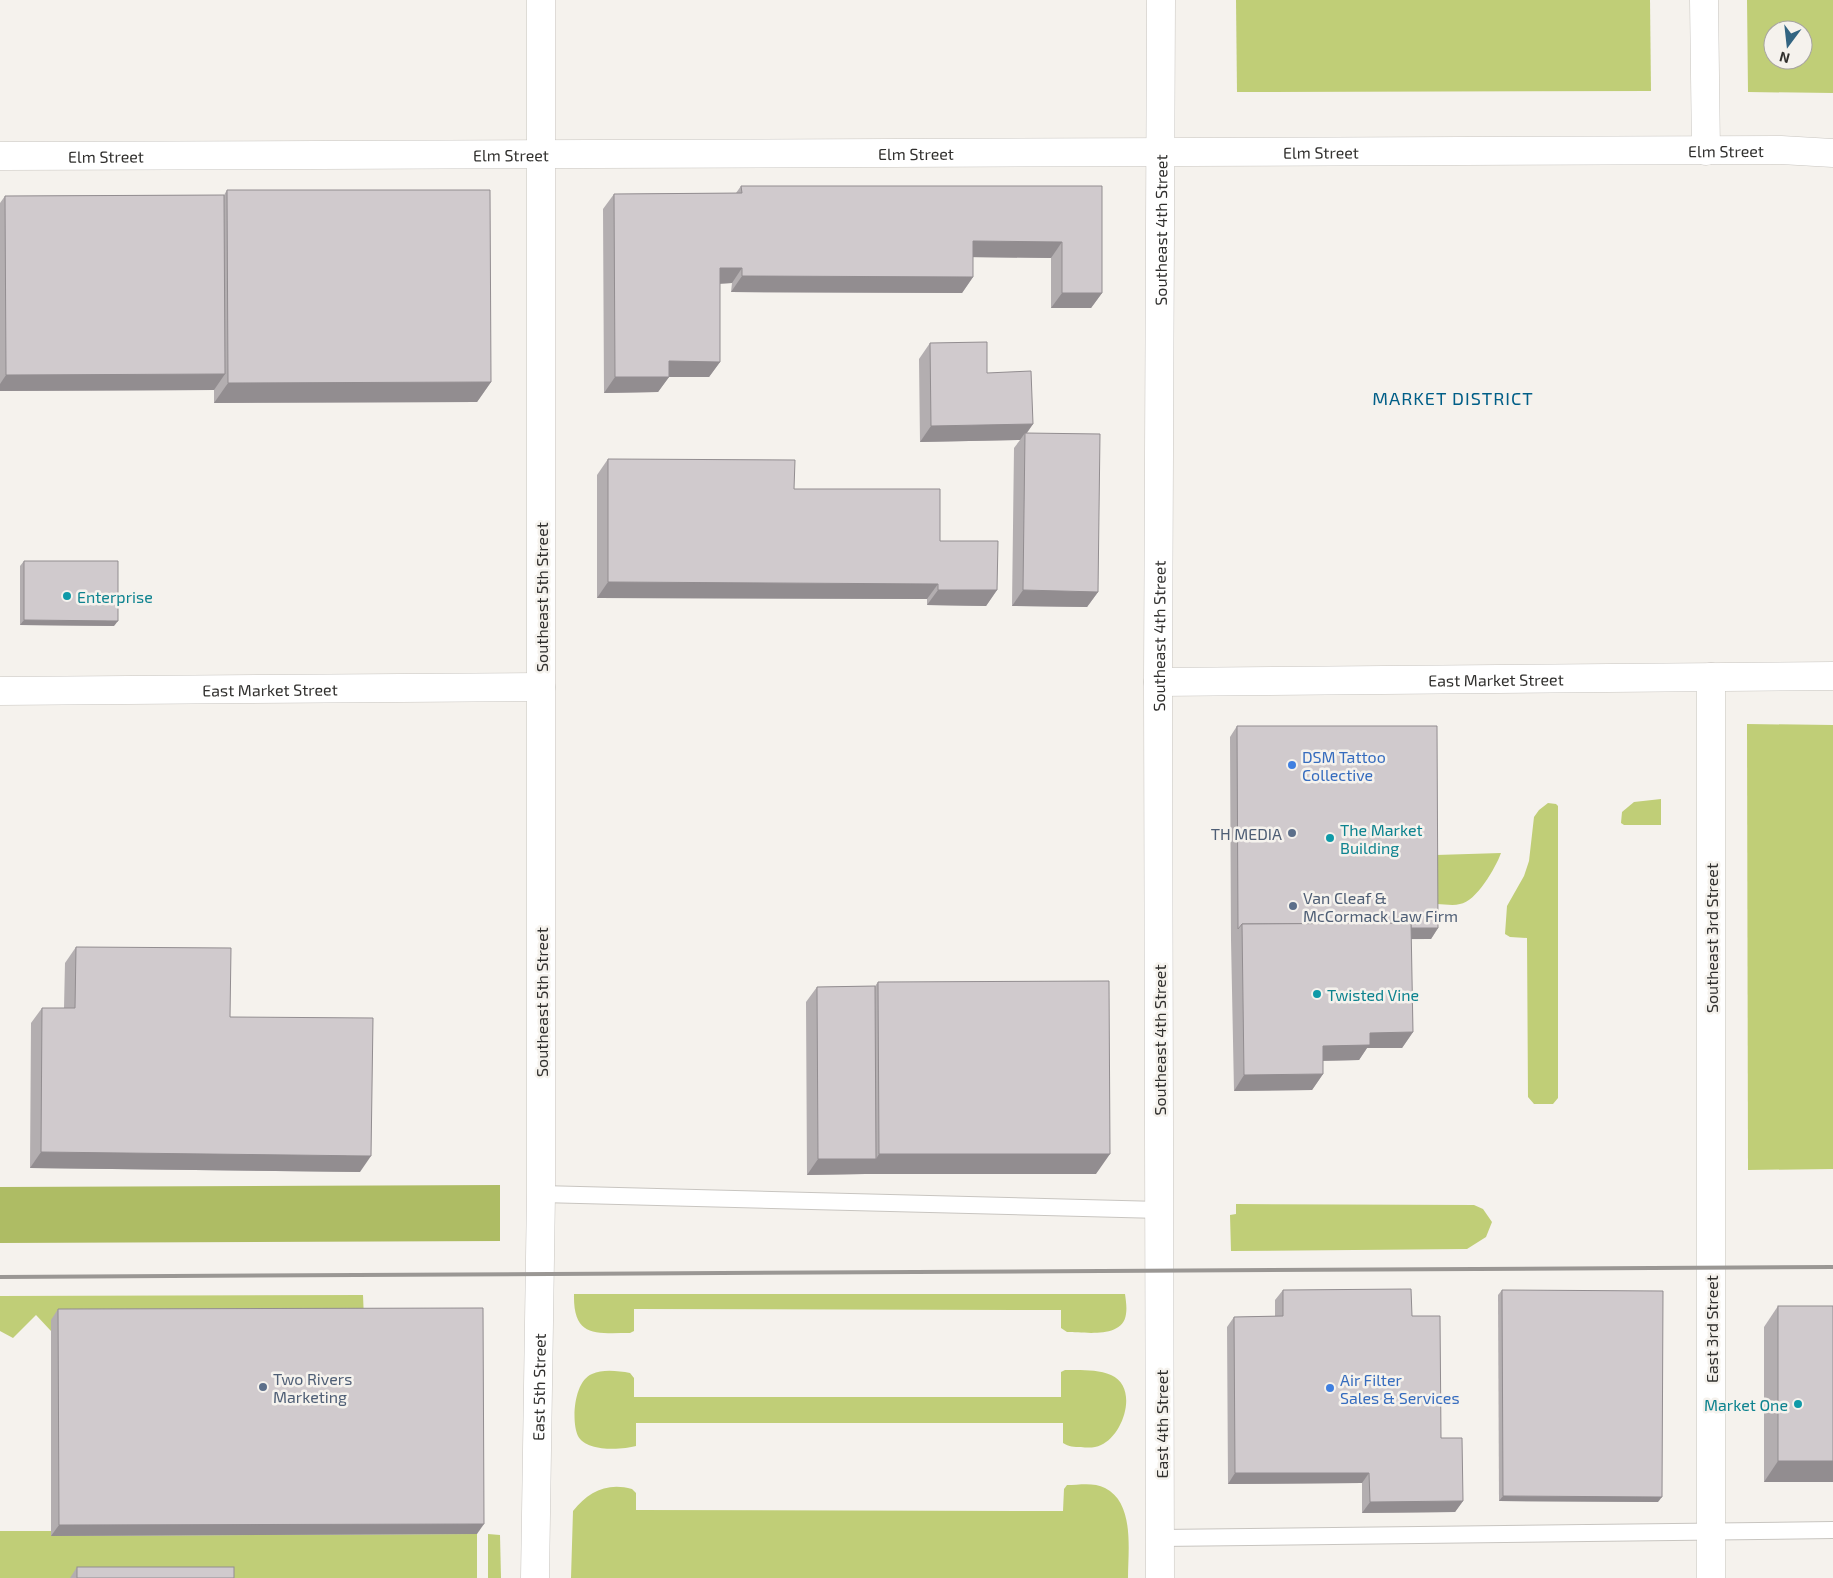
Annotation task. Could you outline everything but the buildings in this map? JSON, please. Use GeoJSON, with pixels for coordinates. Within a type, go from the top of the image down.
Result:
{"type":"FeatureCollection","features":[{"type":"Feature","properties":{"kind":"street","name":"Southeast 5th Street"},"geometry":{"type":"LineString","coordinates":[[541,0],[541,1194]]}},
{"type":"Feature","properties":{"kind":"street","name":"Southeast 4th Street"},"geometry":{"type":"LineString","coordinates":[[1160,1270],[1158,682],[1161,0]]}},
{"type":"Feature","properties":{"kind":"street"},"geometry":{"type":"LineString","coordinates":[[1704,0],[1706,151]]}},
{"type":"Feature","properties":{"kind":"street","name":"Elm Street"},"geometry":{"type":"LineString","coordinates":[[0,156],[1833,152]]}},
{"type":"Feature","properties":{"kind":"street","name":"East Market Street"},"geometry":{"type":"LineString","coordinates":[[1158,682],[1833,676]]}},
{"type":"Feature","properties":{"kind":"street","name":"Southeast 3rd Street"},"geometry":{"type":"LineString","coordinates":[[1711,677],[1711,1199]]}},
{"type":"Feature","properties":{"kind":"street","name":"East Market Street"},"geometry":{"type":"LineString","coordinates":[[0,692],[541,687]]}},
{"type":"Feature","properties":{"kind":"street","name":"East 5th Street"},"geometry":{"type":"LineString","coordinates":[[535,1578],[541,1194]]}},
{"type":"Feature","properties":{"kind":"street","name":"East 3rd Street"},"geometry":{"type":"LineString","coordinates":[[1711,1199],[1711,1578]]}},
{"type":"Feature","properties":{"kind":"street","name":"East 4th Street"},"geometry":{"type":"LineString","coordinates":[[1160,1270],[1160,1578]]}},
{"type":"Feature","properties":{"kind":"lane"},"geometry":{"type":"LineString","coordinates":[[541,1194],[1160,1210]]}},
{"type":"Feature","properties":{"kind":"lane"},"geometry":{"type":"LineString","coordinates":[[1160,1538],[1833,1530]]}},
{"type":"Feature","properties":{"kind":"green space"},"geometry":{"type":"Polygon","coordinates":[[[1236,0],[1650,0],[1651,91],[1237,92],[1236,0]]]}},
{"type":"Feature","properties":{"kind":"green space"},"geometry":{"type":"Polygon","coordinates":[[[1747,0],[1833,0],[1833,93],[1748,92],[1747,0]]]}},
{"type":"Feature","properties":{"kind":"green space"},"geometry":{"type":"Polygon","coordinates":[[[1747,724],[1833,725],[1833,1169],[1748,1170],[1747,724]]]}},
{"type":"Feature","properties":{"kind":"green space"},"geometry":{"type":"Polygon","coordinates":[[[1661,799],[1661,825],[1624,825],[1621,823],[1622,812],[1634,802],[1661,799]]]}},
{"type":"Feature","properties":{"kind":"green space"},"geometry":{"type":"Polygon","coordinates":[[[1548,803],[1558,806],[1558,1098],[1553,1104],[1534,1104],[1528,1097],[1527,938],[1510,937],[1505,934],[1507,906],[1524,876],[1529,861],[1534,817],[1548,803]]]}},
{"type":"Feature","properties":{"kind":"green space"},"geometry":{"type":"Polygon","coordinates":[[[1501,853],[1495,867],[1479,891],[1466,902],[1457,905],[1437,904],[1436,855],[1501,853]]]}},
{"type":"Feature","properties":{"kind":"green space"},"geometry":{"type":"Polygon","coordinates":[[[500,1185],[500,1241],[0,1243],[0,1187],[500,1185]]]}},
{"type":"Feature","properties":{"kind":"green space"},"geometry":{"type":"Polygon","coordinates":[[[1236,1204],[1474,1205],[1483,1209],[1492,1222],[1486,1237],[1467,1249],[1231,1251],[1230,1215],[1236,1214],[1236,1204]]]}},
{"type":"Feature","properties":{"kind":"green space"},"geometry":{"type":"Polygon","coordinates":[[[574,1294],[1125,1294],[1126,1314],[1123,1322],[1118,1327],[1110,1331],[1092,1333],[1067,1332],[1061,1328],[1061,1310],[634,1309],[634,1331],[630,1333],[607,1333],[589,1330],[582,1326],[575,1308],[574,1294]]]}},
{"type":"Feature","properties":{"kind":"green space"},"geometry":{"type":"Polygon","coordinates":[[[363,1295],[364,1319],[51,1320],[51,1331],[36,1315],[13,1338],[0,1331],[0,1296],[363,1295]]]}},
{"type":"Feature","properties":{"kind":"green space"},"geometry":{"type":"Polygon","coordinates":[[[1065,1370],[1088,1370],[1106,1373],[1120,1381],[1126,1400],[1122,1422],[1109,1440],[1101,1445],[1089,1448],[1063,1443],[1063,1423],[636,1423],[636,1446],[614,1449],[588,1445],[582,1441],[578,1436],[575,1421],[576,1402],[581,1385],[586,1378],[601,1371],[630,1373],[634,1378],[634,1397],[1061,1397],[1061,1372],[1065,1370]]]}},
{"type":"Feature","properties":{"kind":"green space"},"geometry":{"type":"Polygon","coordinates":[[[1091,1484],[1101,1486],[1115,1495],[1121,1505],[1128,1528],[1128,1578],[571,1578],[573,1511],[592,1494],[606,1488],[623,1487],[632,1489],[636,1493],[636,1510],[1063,1511],[1064,1489],[1067,1485],[1091,1484]]]}},
{"type":"Feature","properties":{"kind":"green space"},"geometry":{"type":"Polygon","coordinates":[[[0,1531],[51,1531],[52,1536],[477,1534],[477,1578],[0,1578],[0,1531]]]}},
{"type":"Feature","properties":{"kind":"green space"},"geometry":{"type":"Polygon","coordinates":[[[488,1534],[500,1535],[501,1578],[488,1578],[488,1534]]]}},
{"type":"Feature","properties":{"kind":"railway"},"geometry":{"type":"LineString","coordinates":[[0,1277],[1833,1267]]}},
{"type":"Feature","properties":{"kind":"place","name":"Enterprise"},"geometry":{"type":"Point","coordinates":[67,596]}},
{"type":"Feature","properties":{"kind":"place","name":"DSM Tattoo Collective"},"geometry":{"type":"Point","coordinates":[1292,765]}},
{"type":"Feature","properties":{"kind":"place","name":"TH MEDIA"},"geometry":{"type":"Point","coordinates":[1292,833]}},
{"type":"Feature","properties":{"kind":"place","name":"The Market Building"},"geometry":{"type":"Point","coordinates":[1330,838]}},
{"type":"Feature","properties":{"kind":"place","name":"Van Cleaf & McCormack Law Firm"},"geometry":{"type":"Point","coordinates":[1293,906]}},
{"type":"Feature","properties":{"kind":"place","name":"Twisted Vine"},"geometry":{"type":"Point","coordinates":[1317,994]}},
{"type":"Feature","properties":{"kind":"place","name":"Two Rivers Marketing"},"geometry":{"type":"Point","coordinates":[263,1387]}},
{"type":"Feature","properties":{"kind":"place","name":"Air Filter Sales & Services"},"geometry":{"type":"Point","coordinates":[1330,1388]}},
{"type":"Feature","properties":{"kind":"place","name":"Market One"},"geometry":{"type":"Point","coordinates":[1798,1404]}},
{"type":"Feature","properties":{"kind":"district","name":"MARKET DISTRICT"},"geometry":{"type":"Point","coordinates":[1453,398]}}]}
